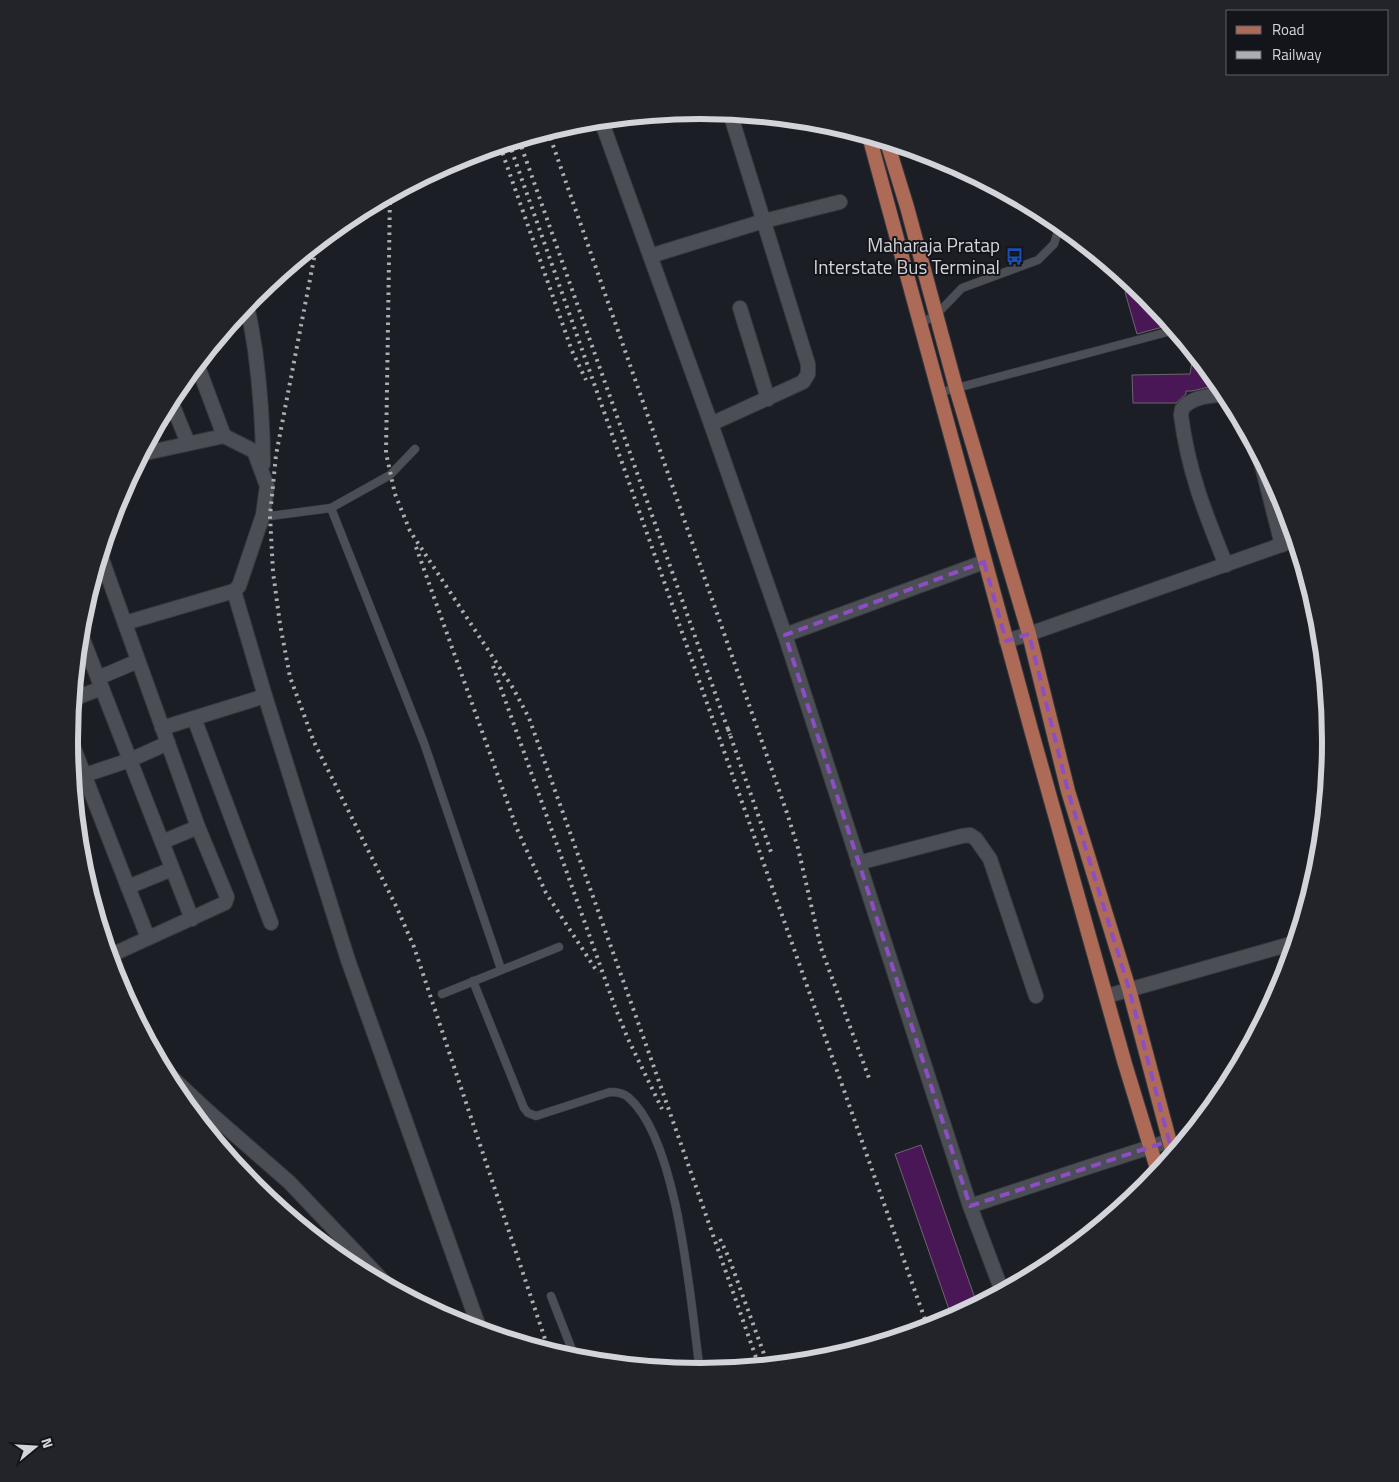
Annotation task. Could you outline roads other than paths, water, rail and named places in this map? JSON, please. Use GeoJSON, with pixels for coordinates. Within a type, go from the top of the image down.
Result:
{"type":"FeatureCollection","features":[{"type":"Feature","properties":{"kind":"main road"},"geometry":{"type":"LineString","coordinates":[[870,143],[984,562],[1156,1163]]}},
{"type":"Feature","properties":{"kind":"main road"},"geometry":{"type":"LineString","coordinates":[[889,149],[907,207],[956,388],[1030,634],[1068,791],[1129,989],[1171,1147]]}},
{"type":"Feature","properties":{"kind":"street"},"geometry":{"type":"LineString","coordinates":[[711,424],[803,382],[808,374],[808,364],[732,120]]}},
{"type":"Feature","properties":{"kind":"street"},"geometry":{"type":"LineString","coordinates":[[603,127],[785,635],[970,1206],[1000,1285]]}},
{"type":"Feature","properties":{"kind":"street"},"geometry":{"type":"LineString","coordinates":[[650,256],[764,221],[840,202]]}},
{"type":"Feature","properties":{"kind":"street"},"geometry":{"type":"LineString","coordinates":[[740,308],[768,399]]}},
{"type":"Feature","properties":{"kind":"street"},"geometry":{"type":"LineString","coordinates":[[249,313],[262,408],[263,473]]}},
{"type":"Feature","properties":{"kind":"street"},"geometry":{"type":"LineString","coordinates":[[200,371],[224,436]]}},
{"type":"Feature","properties":{"kind":"street"},"geometry":{"type":"LineString","coordinates":[[1217,395],[1198,398],[1190,402],[1182,408],[1181,415],[1189,462],[1197,493],[1226,565]]}},
{"type":"Feature","properties":{"kind":"street"},"geometry":{"type":"LineString","coordinates":[[174,409],[188,444]]}},
{"type":"Feature","properties":{"kind":"street"},"geometry":{"type":"LineString","coordinates":[[125,623],[234,591],[239,586],[262,515],[267,486],[254,451],[224,436],[149,452]]}},
{"type":"Feature","properties":{"kind":"street"},"geometry":{"type":"LineString","coordinates":[[1006,640],[1030,634],[1288,542]]}},
{"type":"Feature","properties":{"kind":"street"},"geometry":{"type":"LineString","coordinates":[[785,635],[984,562]]}},
{"type":"Feature","properties":{"kind":"street"},"geometry":{"type":"LineString","coordinates":[[101,574],[125,623],[198,827],[227,897],[225,902],[192,919],[115,953]]}},
{"type":"Feature","properties":{"kind":"street"},"geometry":{"type":"LineString","coordinates":[[234,591],[348,960],[477,1322]]}},
{"type":"Feature","properties":{"kind":"street"},"geometry":{"type":"LineString","coordinates":[[85,645],[192,919]]}},
{"type":"Feature","properties":{"kind":"street"},"geometry":{"type":"LineString","coordinates":[[79,695],[138,661]]}},
{"type":"Feature","properties":{"kind":"street"},"geometry":{"type":"LineString","coordinates":[[162,728],[265,696]]}},
{"type":"Feature","properties":{"kind":"street"},"geometry":{"type":"LineString","coordinates":[[194,718],[271,923]]}},
{"type":"Feature","properties":{"kind":"street"},"geometry":{"type":"LineString","coordinates":[[85,775],[130,760],[168,743]]}},
{"type":"Feature","properties":{"kind":"street"},"geometry":{"type":"LineString","coordinates":[[78,759],[148,938]]}},
{"type":"Feature","properties":{"kind":"street"},"geometry":{"type":"LineString","coordinates":[[162,842],[198,827]]}},
{"type":"Feature","properties":{"kind":"street"},"geometry":{"type":"LineString","coordinates":[[858,863],[962,836],[970,835],[976,839],[990,859],[1036,996]]}},
{"type":"Feature","properties":{"kind":"street"},"geometry":{"type":"LineString","coordinates":[[128,887],[172,869]]}},
{"type":"Feature","properties":{"kind":"street"},"geometry":{"type":"LineString","coordinates":[[1107,996],[1286,945]]}},
{"type":"Feature","properties":{"kind":"street"},"geometry":{"type":"LineString","coordinates":[[181,1086],[289,1182],[371,1269]]}},
{"type":"Feature","properties":{"kind":"street"},"geometry":{"type":"LineString","coordinates":[[209,1123],[210,1112]]}},
{"type":"Feature","properties":{"kind":"street"},"geometry":{"type":"LineString","coordinates":[[970,1206],[1151,1147],[1170,1148]]}},
{"type":"Feature","properties":{"kind":"street"},"geometry":{"type":"LineString","coordinates":[[349,1255],[354,1252]]}},
{"type":"Feature","properties":{"kind":"lane"},"geometry":{"type":"LineString","coordinates":[[919,324],[936,315],[962,288],[1038,260],[1054,244],[1057,233]]}},
{"type":"Feature","properties":{"kind":"lane"},"geometry":{"type":"LineString","coordinates":[[938,393],[1168,332]]}},
{"type":"Feature","properties":{"kind":"lane"},"geometry":{"type":"LineString","coordinates":[[262,515],[331,508],[390,475],[414,449]]}},
{"type":"Feature","properties":{"kind":"lane"},"geometry":{"type":"LineString","coordinates":[[331,508],[424,743],[502,969]]}},
{"type":"Feature","properties":{"kind":"lane"},"geometry":{"type":"LineString","coordinates":[[442,994],[559,947]]}},
{"type":"Feature","properties":{"kind":"lane"},"geometry":{"type":"LineString","coordinates":[[473,981],[524,1108],[528,1113],[536,1116],[610,1092],[618,1092],[627,1096],[641,1113],[654,1134],[680,1227],[699,1363]]}},
{"type":"Feature","properties":{"kind":"lane"},"geometry":{"type":"LineString","coordinates":[[551,1296],[572,1350]]}},
{"type":"Feature","properties":{"kind":"railway"},"geometry":{"type":"LineString","coordinates":[[550,137],[787,813],[798,848],[821,948],[869,1078]]}},
{"type":"Feature","properties":{"kind":"railway"},"geometry":{"type":"LineString","coordinates":[[521,146],[730,735]]}},
{"type":"Feature","properties":{"kind":"railway"},"geometry":{"type":"LineString","coordinates":[[511,149],[925,1321]]}},
{"type":"Feature","properties":{"kind":"railway"},"geometry":{"type":"LineString","coordinates":[[502,151],[572,351],[586,380]]}},
{"type":"Feature","properties":{"kind":"railway"},"geometry":{"type":"LineString","coordinates":[[390,202],[386,453],[395,494],[410,531],[513,688],[529,718],[757,1360]]}},
{"type":"Feature","properties":{"kind":"railway"},"geometry":{"type":"LineString","coordinates":[[315,253],[276,455],[270,516],[273,572],[290,677],[314,742],[397,908],[414,947],[547,1344]]}},
{"type":"Feature","properties":{"kind":"railway"},"geometry":{"type":"LineString","coordinates":[[416,547],[517,829],[546,893],[598,973]]}},
{"type":"Feature","properties":{"kind":"railway"},"geometry":{"type":"LineString","coordinates":[[493,666],[615,1007],[628,1039],[662,1109]]}},
{"type":"Feature","properties":{"kind":"railway"},"geometry":{"type":"LineString","coordinates":[[728,729],[771,852]]}},
{"type":"Feature","properties":{"kind":"railway"},"geometry":{"type":"LineString","coordinates":[[720,1239],[729,1258],[766,1359]]}},
{"type":"Feature","properties":{"kind":"place","name":"Maharaja Pratap Interstate Bus Terminal"},"geometry":{"type":"Point","coordinates":[1014,256]}}]}
